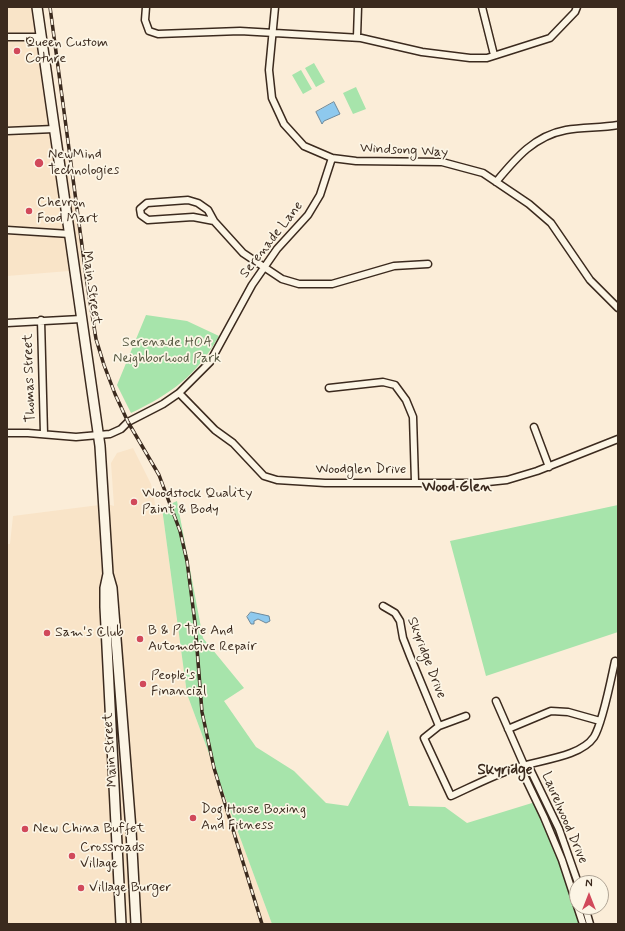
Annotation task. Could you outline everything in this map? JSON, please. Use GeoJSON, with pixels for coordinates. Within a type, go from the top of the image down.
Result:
{"type":"FeatureCollection","features":[{"type":"Feature","properties":{"kind":"main road","name":"Main Street"},"geometry":{"type":"LineString","coordinates":[[37,7],[101,454],[108,574],[112,588],[119,672],[136,924]]}},
{"type":"Feature","properties":{"kind":"main road","name":"Main Street"},"geometry":{"type":"LineString","coordinates":[[108,574],[105,588],[106,630],[121,924]]}},
{"type":"Feature","properties":{"kind":"street"},"geometry":{"type":"LineString","coordinates":[[146,7],[146,20],[149,31],[158,34],[240,31],[357,37],[422,52],[463,57],[487,58],[550,38],[575,12],[577,7]]}},
{"type":"Feature","properties":{"kind":"street","name":"Windsong Way"},"geometry":{"type":"LineString","coordinates":[[275,7],[269,70],[272,98],[284,124],[304,146],[332,158],[356,161],[442,162],[483,173],[529,204],[551,223],[590,280],[618,308]]}},
{"type":"Feature","properties":{"kind":"street"},"geometry":{"type":"LineString","coordinates":[[357,37],[358,7]]}},
{"type":"Feature","properties":{"kind":"street"},"geometry":{"type":"LineString","coordinates":[[482,7],[494,56]]}},
{"type":"Feature","properties":{"kind":"street"},"geometry":{"type":"LineString","coordinates":[[7,37],[41,37]]}},
{"type":"Feature","properties":{"kind":"street"},"geometry":{"type":"LineString","coordinates":[[496,182],[519,155],[542,137],[566,130],[618,126]]}},
{"type":"Feature","properties":{"kind":"street"},"geometry":{"type":"LineString","coordinates":[[7,131],[54,128]]}},
{"type":"Feature","properties":{"kind":"street","name":"Serenade Lane"},"geometry":{"type":"LineString","coordinates":[[7,433],[76,437],[98,436],[117,432],[128,422],[158,407],[179,393],[210,362],[246,294],[264,267],[277,249],[308,215],[320,195],[332,158]]}},
{"type":"Feature","properties":{"kind":"street"},"geometry":{"type":"LineString","coordinates":[[214,220],[193,217],[148,220],[141,215],[140,209],[147,203],[193,201],[208,210],[214,220],[235,244],[264,267],[290,282],[322,285],[342,282],[394,266],[428,264]]}},
{"type":"Feature","properties":{"kind":"street"},"geometry":{"type":"LineString","coordinates":[[7,230],[70,234]]}},
{"type":"Feature","properties":{"kind":"street"},"geometry":{"type":"LineString","coordinates":[[7,323],[81,319]]}},
{"type":"Feature","properties":{"kind":"street","name":"Thomas Street"},"geometry":{"type":"LineString","coordinates":[[41,320],[44,434]]}},
{"type":"Feature","properties":{"kind":"street"},"geometry":{"type":"LineString","coordinates":[[329,388],[383,382],[395,385],[406,400],[413,417],[414,482]]}},
{"type":"Feature","properties":{"kind":"street","name":"Woodglen Drive"},"geometry":{"type":"LineString","coordinates":[[179,393],[215,430],[233,443],[264,476],[276,480],[326,483],[478,483],[507,480],[549,467],[618,439]]}},
{"type":"Feature","properties":{"kind":"street"},"geometry":{"type":"LineString","coordinates":[[534,427],[549,467]]}},
{"type":"Feature","properties":{"kind":"street","name":"Skyridge Drive"},"geometry":{"type":"LineString","coordinates":[[382,606],[395,613],[400,621],[406,644],[439,726]]}},
{"type":"Feature","properties":{"kind":"street"},"geometry":{"type":"LineString","coordinates":[[466,716],[439,726],[424,738],[451,796],[511,769],[575,751],[594,737],[600,720],[615,661]]}},
{"type":"Feature","properties":{"kind":"street","name":"Laurelwood Drive"},"geometry":{"type":"LineString","coordinates":[[496,701],[524,765],[530,769],[559,829],[575,875]]}},
{"type":"Feature","properties":{"kind":"street"},"geometry":{"type":"LineString","coordinates":[[508,729],[551,711],[568,712],[600,720]]}},
{"type":"Feature","properties":{"kind":"street","name":"Laurelwood Drive"},"geometry":{"type":"LineString","coordinates":[[524,765],[522,771],[544,817],[562,860],[569,884]]}},
{"type":"Feature","properties":{"kind":"shaded area"},"geometry":{"type":"Polygon","coordinates":[[[7,7],[42,7],[43,33],[80,238],[82,274],[69,271],[7,276],[7,7]]]}},
{"type":"Feature","properties":{"kind":"shaded area"},"geometry":{"type":"Polygon","coordinates":[[[133,448],[151,484],[156,509],[162,508],[187,694],[272,924],[7,924],[7,544],[10,544],[13,516],[107,504],[114,506],[111,463],[117,453],[133,448]]]}},
{"type":"Feature","properties":{"kind":"green space"},"geometry":{"type":"Polygon","coordinates":[[[314,63],[325,82],[316,87],[305,68],[314,63]]]}},
{"type":"Feature","properties":{"kind":"green space"},"geometry":{"type":"Polygon","coordinates":[[[301,70],[312,89],[303,94],[292,75],[301,70]]]}},
{"type":"Feature","properties":{"kind":"green space"},"geometry":{"type":"Polygon","coordinates":[[[356,87],[366,109],[353,114],[343,93],[356,87]]]}},
{"type":"Feature","properties":{"kind":"green space","name":"Serenade HOA Neighborhood Park"},"geometry":{"type":"Polygon","coordinates":[[[146,315],[187,321],[219,336],[202,362],[182,382],[171,391],[131,413],[117,385],[146,315]]]}},
{"type":"Feature","properties":{"kind":"green space"},"geometry":{"type":"Polygon","coordinates":[[[177,501],[203,638],[244,688],[224,701],[256,747],[294,771],[326,803],[348,806],[388,730],[409,806],[445,807],[467,823],[545,799],[570,875],[569,875],[569,915],[584,915],[587,924],[272,924],[187,694],[162,508],[177,501]]]}},
{"type":"Feature","properties":{"kind":"green space"},"geometry":{"type":"Polygon","coordinates":[[[618,505],[618,632],[486,676],[450,541],[618,505]]]}},
{"type":"Feature","properties":{"kind":"water"},"geometry":{"type":"Polygon","coordinates":[[[334,102],[340,114],[324,121],[322,124],[316,112],[334,102]]]}},
{"type":"Feature","properties":{"kind":"water"},"geometry":{"type":"Polygon","coordinates":[[[251,612],[269,616],[270,621],[266,623],[258,619],[254,621],[254,624],[251,624],[247,617],[251,612]]]}},
{"type":"Feature","properties":{"kind":"railway"},"geometry":{"type":"LineString","coordinates":[[50,7],[87,283],[96,339],[115,394],[128,422],[159,475],[180,531],[187,561],[195,623],[202,712],[214,768],[262,924]]}},
{"type":"Feature","properties":{"kind":"place","name":"Queen Custom Coture"},"geometry":{"type":"Point","coordinates":[17,51]}},
{"type":"Feature","properties":{"kind":"place","name":"NewMind Technologies"},"geometry":{"type":"Point","coordinates":[39,163]}},
{"type":"Feature","properties":{"kind":"place","name":"Chevron Food Mart"},"geometry":{"type":"Point","coordinates":[29,211]}},
{"type":"Feature","properties":{"kind":"place","name":"Woodstock Quality Paint & Body"},"geometry":{"type":"Point","coordinates":[134,502]}},
{"type":"Feature","properties":{"kind":"place","name":"Sam's Club"},"geometry":{"type":"Point","coordinates":[47,633]}},
{"type":"Feature","properties":{"kind":"place","name":"B & P Tire And Automotive Repair"},"geometry":{"type":"Point","coordinates":[140,639]}},
{"type":"Feature","properties":{"kind":"place","name":"People's Financial"},"geometry":{"type":"Point","coordinates":[143,684]}},
{"type":"Feature","properties":{"kind":"place","name":"Dog House Boxing And Fitness"},"geometry":{"type":"Point","coordinates":[193,818]}},
{"type":"Feature","properties":{"kind":"place","name":"New China Buffet"},"geometry":{"type":"Point","coordinates":[25,829]}},
{"type":"Feature","properties":{"kind":"place","name":"Crossroads Village"},"geometry":{"type":"Point","coordinates":[72,856]}},
{"type":"Feature","properties":{"kind":"place","name":"Village Burger"},"geometry":{"type":"Point","coordinates":[81,888]}},
{"type":"Feature","properties":{"kind":"district","name":"Wood Glen"},"geometry":{"type":"Point","coordinates":[457,488]}},
{"type":"Feature","properties":{"kind":"district","name":"Skyridge"},"geometry":{"type":"Point","coordinates":[505,771]}}]}
